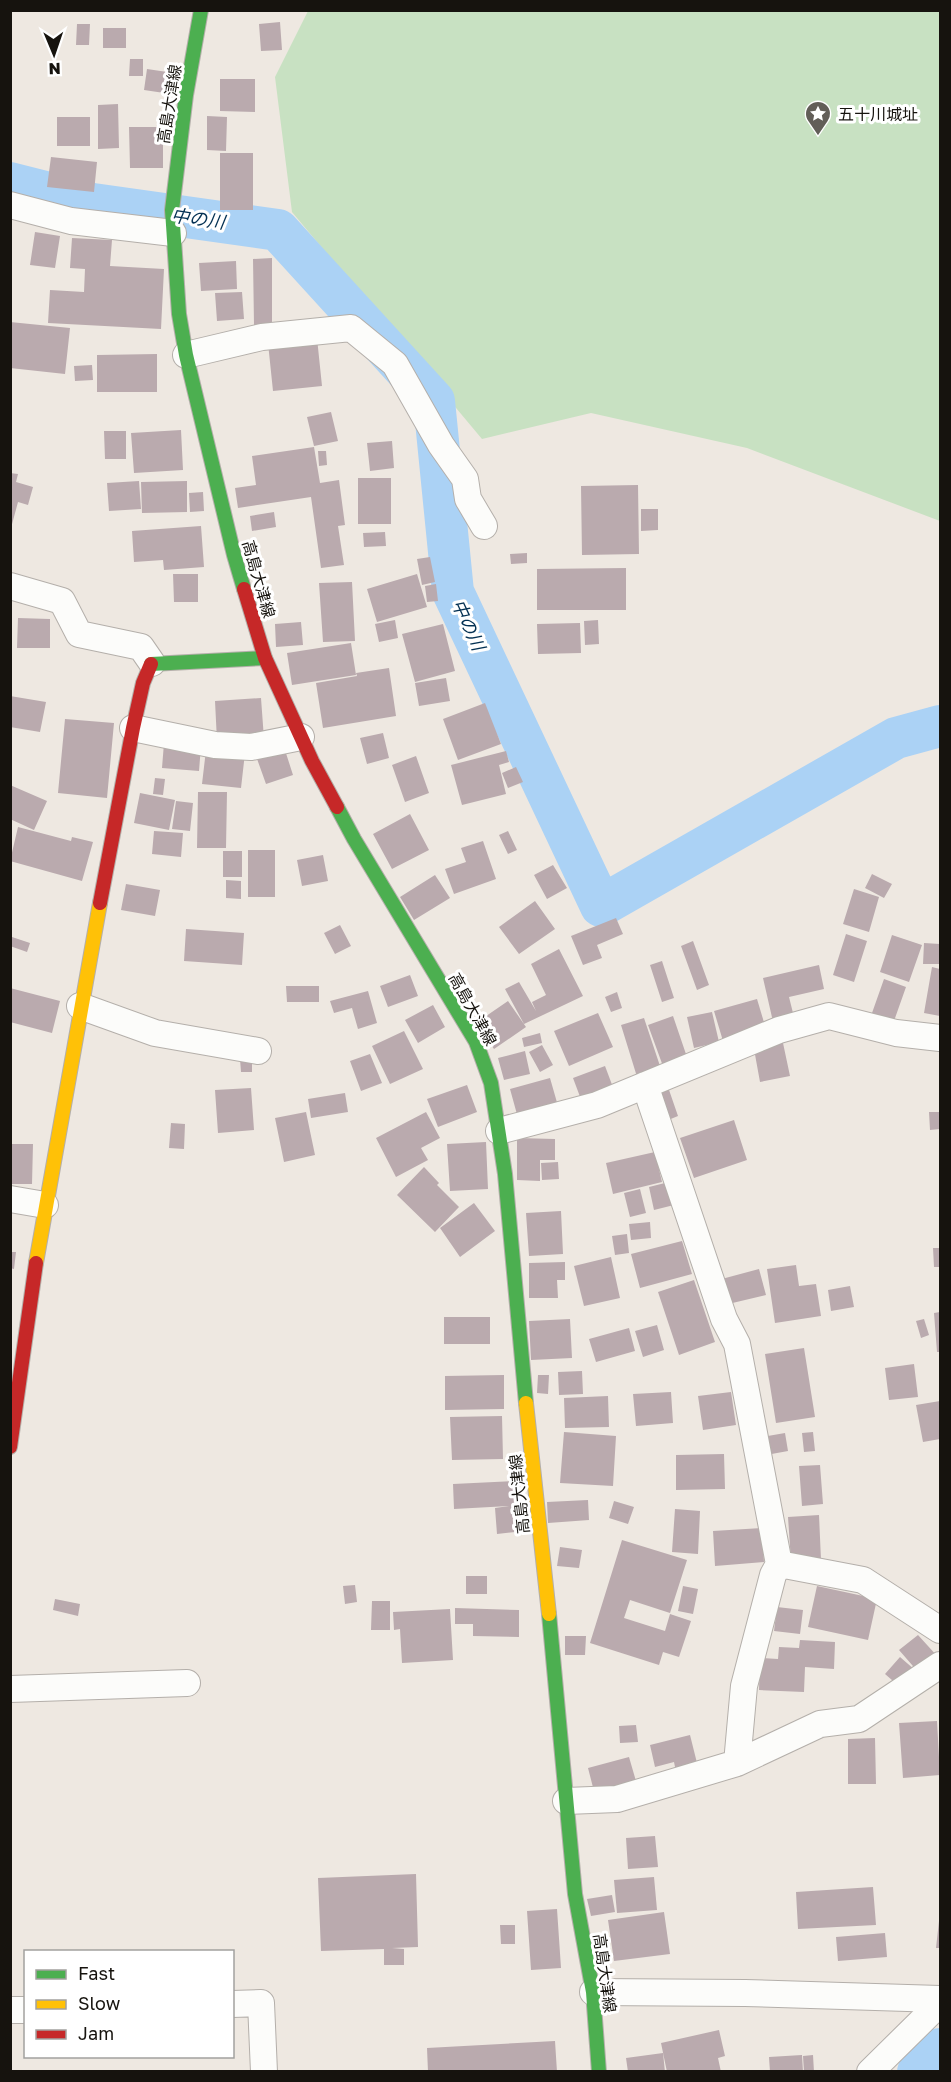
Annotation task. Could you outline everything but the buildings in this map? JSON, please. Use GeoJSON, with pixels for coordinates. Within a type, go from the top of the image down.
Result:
{"type":"FeatureCollection","features":[{"type":"Feature","properties":{"kind":"main road","name":"高島大津線"},"geometry":{"type":"LineString","coordinates":[[201,10],[184,106],[172,223],[179,314],[186,355],[231,544],[265,658],[301,737],[354,838],[476,1042],[491,1083],[505,1174],[517,1319],[575,1894],[593,1992],[599,2072]]}},
{"type":"Feature","properties":{"kind":"main road"},"geometry":{"type":"LineString","coordinates":[[10,1447],[21,1282],[45,1205],[80,1006],[143,683],[152,663],[174,660],[265,658]]}},
{"type":"Feature","properties":{"kind":"street"},"geometry":{"type":"LineString","coordinates":[[10,205],[71,221],[172,223]]}},
{"type":"Feature","properties":{"kind":"street"},"geometry":{"type":"LineString","coordinates":[[186,355],[262,338],[351,328],[395,364],[441,445],[465,478],[468,499],[484,526]]}},
{"type":"Feature","properties":{"kind":"street"},"geometry":{"type":"LineString","coordinates":[[10,586],[62,601],[79,634],[141,647],[152,663]]}},
{"type":"Feature","properties":{"kind":"street"},"geometry":{"type":"LineString","coordinates":[[133,728],[215,745],[242,747],[301,737]]}},
{"type":"Feature","properties":{"kind":"street"},"geometry":{"type":"LineString","coordinates":[[80,1006],[155,1033],[258,1051]]}},
{"type":"Feature","properties":{"kind":"street"},"geometry":{"type":"LineString","coordinates":[[499,1131],[597,1105],[779,1030],[829,1016],[896,1033],[940,1038]]}},
{"type":"Feature","properties":{"kind":"street"},"geometry":{"type":"LineString","coordinates":[[645,1085],[724,1319],[737,1344],[779,1564],[773,1575],[744,1686],[737,1763]]}},
{"type":"Feature","properties":{"kind":"street"},"geometry":{"type":"LineString","coordinates":[[10,1199],[45,1205]]}},
{"type":"Feature","properties":{"kind":"street"},"geometry":{"type":"LineString","coordinates":[[779,1564],[863,1581],[940,1630]]}},
{"type":"Feature","properties":{"kind":"street"},"geometry":{"type":"LineString","coordinates":[[566,1801],[617,1799],[737,1763],[820,1724],[859,1719],[940,1665]]}},
{"type":"Feature","properties":{"kind":"street"},"geometry":{"type":"LineString","coordinates":[[10,1689],[187,1683]]}},
{"type":"Feature","properties":{"kind":"street"},"geometry":{"type":"LineString","coordinates":[[593,1992],[745,1993],[940,2001]]}},
{"type":"Feature","properties":{"kind":"street"},"geometry":{"type":"LineString","coordinates":[[870,2072],[940,2001]]}},
{"type":"Feature","properties":{"kind":"street"},"geometry":{"type":"LineString","coordinates":[[234,2004],[261,2003],[264,2072]]}},
{"type":"Feature","properties":{"kind":"green space"},"geometry":{"type":"Polygon","coordinates":[[[308,11],[940,11],[940,521],[747,448],[591,413],[482,439],[292,212],[275,77],[308,11]]]}},
{"type":"Feature","properties":{"kind":"waterway","name":"中の川"},"geometry":{"type":"LineString","coordinates":[[10,183],[93,204],[278,230],[434,401],[453,592],[601,906],[896,738],[940,726]]}},
{"type":"Feature","properties":{"kind":"waterway"},"geometry":{"type":"LineString","coordinates":[[918,2072],[940,2049]]}},
{"type":"Feature","properties":{"kind":"traffic: fast"},"geometry":{"type":"LineString","coordinates":[[201,10],[186,95],[172,210],[179,314],[186,355],[244,589]]}},
{"type":"Feature","properties":{"kind":"traffic: fast"},"geometry":{"type":"LineString","coordinates":[[151,664],[265,658]]}},
{"type":"Feature","properties":{"kind":"traffic: fast"},"geometry":{"type":"LineString","coordinates":[[337,807],[476,1042],[491,1083],[505,1174],[526,1403]]}},
{"type":"Feature","properties":{"kind":"traffic: fast"},"geometry":{"type":"LineString","coordinates":[[549,1614],[575,1894],[593,1992],[599,2072]]}},
{"type":"Feature","properties":{"kind":"traffic: slow"},"geometry":{"type":"LineString","coordinates":[[36,1263],[100,903]]}},
{"type":"Feature","properties":{"kind":"traffic: slow"},"geometry":{"type":"LineString","coordinates":[[526,1403],[549,1614]]}},
{"type":"Feature","properties":{"kind":"traffic: jam"},"geometry":{"type":"LineString","coordinates":[[244,589],[265,658],[312,761],[337,807]]}},
{"type":"Feature","properties":{"kind":"traffic: jam"},"geometry":{"type":"LineString","coordinates":[[100,903],[133,728],[143,683],[151,664]]}},
{"type":"Feature","properties":{"kind":"traffic: jam"},"geometry":{"type":"LineString","coordinates":[[10,1447],[36,1263]]}},
{"type":"Feature","properties":{"kind":"place","name":"五十川城址"},"geometry":{"type":"Point","coordinates":[818,137]}}]}
